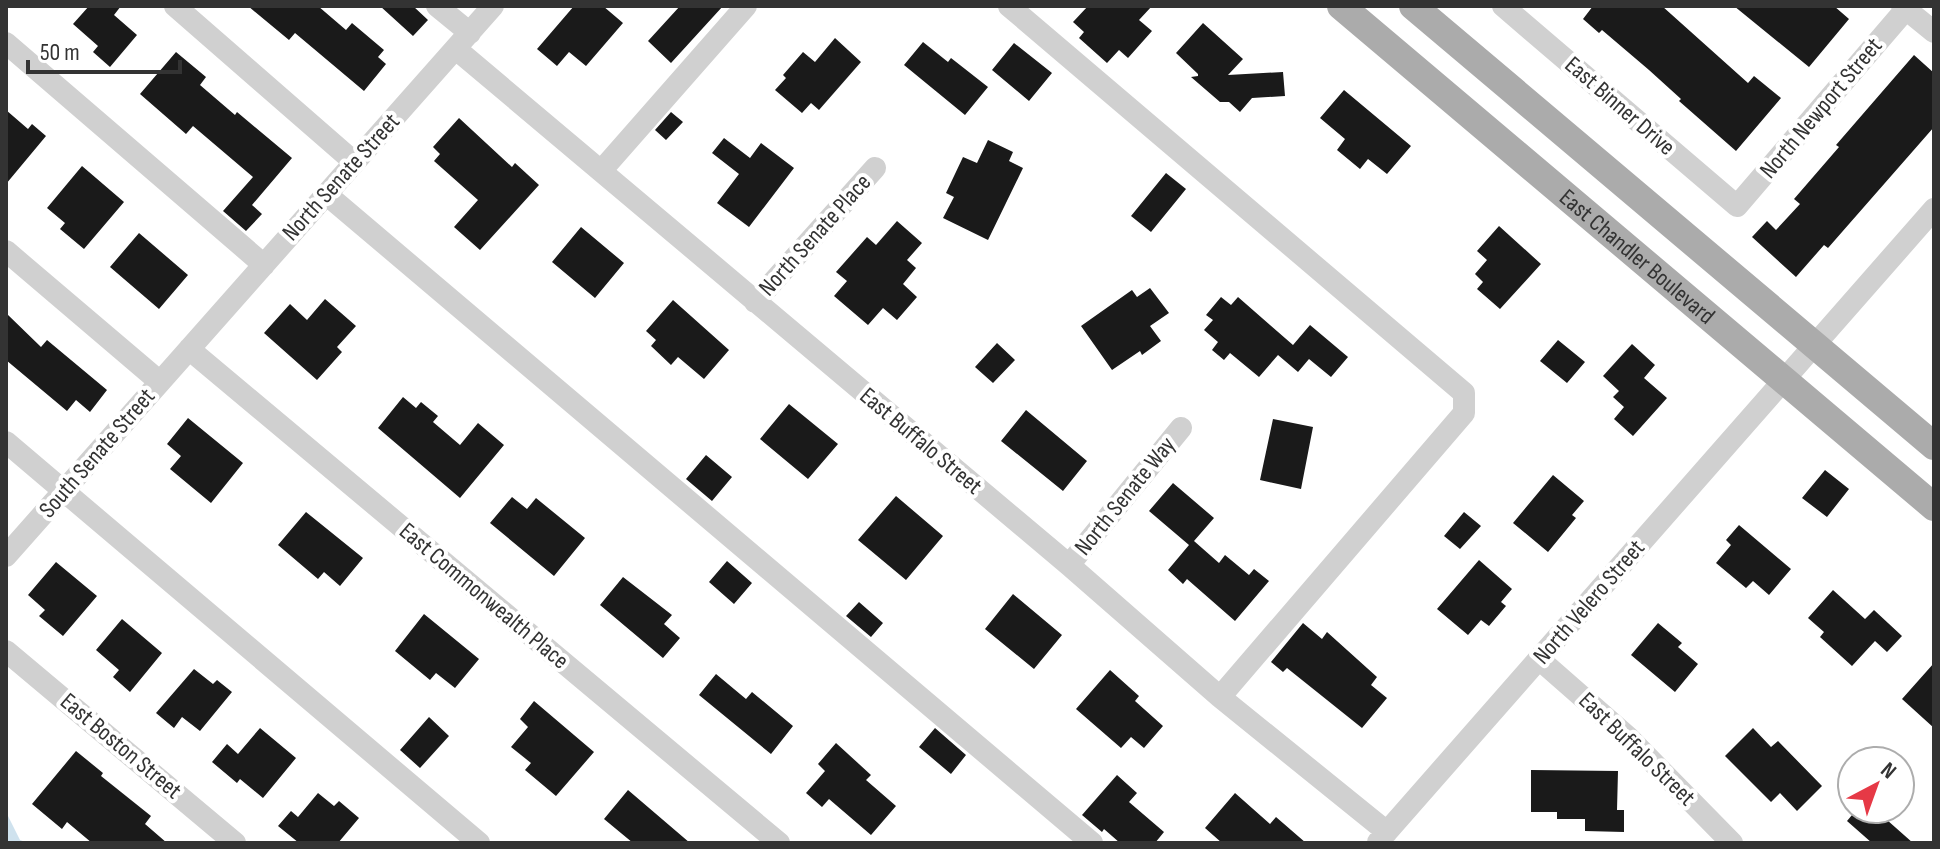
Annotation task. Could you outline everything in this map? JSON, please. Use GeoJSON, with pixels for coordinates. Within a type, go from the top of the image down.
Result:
{"type":"FeatureCollection","features":[{"type":"Feature","properties":{"kind":"main road","name":"East Chandler Boulevard"},"geometry":{"type":"LineString","coordinates":[[1341,6],[1800,362],[1934,446]]}},
{"type":"Feature","properties":{"kind":"main road","name":"East Chandler Boulevard"},"geometry":{"type":"LineString","coordinates":[[1413,6],[1800,362],[1934,507]]}},
{"type":"Feature","properties":{"kind":"street"},"geometry":{"type":"LineString","coordinates":[[175,6],[354,162]]}},
{"type":"Feature","properties":{"kind":"street","name":"East Buffalo Street"},"geometry":{"type":"LineString","coordinates":[[437,6],[463,41],[601,171],[1069,565],[1382,837]]}},
{"type":"Feature","properties":{"kind":"street","name":"North Senate Street"},"geometry":{"type":"LineString","coordinates":[[189,349],[493,6]]}},
{"type":"Feature","properties":{"kind":"street"},"geometry":{"type":"LineString","coordinates":[[601,171],[746,6]]}},
{"type":"Feature","properties":{"kind":"street"},"geometry":{"type":"LineString","coordinates":[[1009,6],[1464,393],[1464,413],[1220,697]]}},
{"type":"Feature","properties":{"kind":"street","name":"East Binner Drive"},"geometry":{"type":"LineString","coordinates":[[1503,6],[1737,206]]}},
{"type":"Feature","properties":{"kind":"street"},"geometry":{"type":"LineString","coordinates":[[1904,7],[1934,32]]}},
{"type":"Feature","properties":{"kind":"street","name":"North Newport Street"},"geometry":{"type":"LineString","coordinates":[[1737,206],[1904,7]]}},
{"type":"Feature","properties":{"kind":"street"},"geometry":{"type":"LineString","coordinates":[[6,43],[264,265]]}},
{"type":"Feature","properties":{"kind":"street","name":"North Senate Place"},"geometry":{"type":"LineString","coordinates":[[755,302],[875,168]]}},
{"type":"Feature","properties":{"kind":"street"},"geometry":{"type":"LineString","coordinates":[[326,194],[1092,843]]}},
{"type":"Feature","properties":{"kind":"street","name":"North Velero Street"},"geometry":{"type":"LineString","coordinates":[[1382,837],[1934,209]]}},
{"type":"Feature","properties":{"kind":"street"},"geometry":{"type":"LineString","coordinates":[[6,251],[160,382]]}},
{"type":"Feature","properties":{"kind":"street","name":"South Senate Street"},"geometry":{"type":"LineString","coordinates":[[6,556],[189,349]]}},
{"type":"Feature","properties":{"kind":"street","name":"East Commonwealth Place"},"geometry":{"type":"LineString","coordinates":[[189,349],[779,843]]}},
{"type":"Feature","properties":{"kind":"street","name":"North Senate Way"},"geometry":{"type":"LineString","coordinates":[[1069,565],[1181,428]]}},
{"type":"Feature","properties":{"kind":"street"},"geometry":{"type":"LineString","coordinates":[[6,442],[479,843]]}},
{"type":"Feature","properties":{"kind":"street","name":"East Boston Street"},"geometry":{"type":"LineString","coordinates":[[6,651],[235,843]]}},
{"type":"Feature","properties":{"kind":"street","name":"East Buffalo Street"},"geometry":{"type":"LineString","coordinates":[[1539,659],[1628,737],[1732,843]]}},
{"type":"Feature","properties":{"kind":"water"},"geometry":{"type":"Polygon","coordinates":[[[6,812],[20,840],[28,843],[6,843],[6,812]]]}},
{"type":"Feature","properties":{"kind":"building"},"geometry":{"type":"Polygon","coordinates":[[[89,6],[121,6],[114,15],[137,35],[110,67],[93,52],[98,46],[73,24],[89,6]]]}},
{"type":"Feature","properties":{"kind":"building"},"geometry":{"type":"Polygon","coordinates":[[[248,6],[318,6],[346,30],[352,23],[384,50],[378,57],[386,64],[364,91],[295,33],[289,40],[248,6]]]}},
{"type":"Feature","properties":{"kind":"building"},"geometry":{"type":"Polygon","coordinates":[[[380,6],[413,6],[428,20],[413,36],[380,6]]]}},
{"type":"Feature","properties":{"kind":"building"},"geometry":{"type":"Polygon","coordinates":[[[574,6],[603,6],[623,23],[586,66],[569,52],[557,66],[537,49],[574,6]]]}},
{"type":"Feature","properties":{"kind":"building"},"geometry":{"type":"Polygon","coordinates":[[[680,6],[723,6],[671,63],[648,41],[680,6]]]}},
{"type":"Feature","properties":{"kind":"building"},"geometry":{"type":"Polygon","coordinates":[[[1088,6],[1152,6],[1139,20],[1152,31],[1128,58],[1119,50],[1107,63],[1079,38],[1084,32],[1073,22],[1088,6]]]}},
{"type":"Feature","properties":{"kind":"building"},"geometry":{"type":"Polygon","coordinates":[[[1593,6],[1662,6],[1748,83],[1754,76],[1781,98],[1736,151],[1649,70],[1602,30],[1599,33],[1583,19],[1593,6]]]}},
{"type":"Feature","properties":{"kind":"building"},"geometry":{"type":"Polygon","coordinates":[[[1734,6],[1834,6],[1849,19],[1809,67],[1734,6]]]}},
{"type":"Feature","properties":{"kind":"building"},"geometry":{"type":"Polygon","coordinates":[[[1203,23],[1243,59],[1228,75],[1283,72],[1285,96],[1252,98],[1240,112],[1229,102],[1220,102],[1191,77],[1198,74],[1176,53],[1203,23]]]}},
{"type":"Feature","properties":{"kind":"building"},"geometry":{"type":"Polygon","coordinates":[[[835,38],[861,62],[819,110],[811,103],[802,113],[775,90],[786,78],[783,75],[803,52],[815,62],[835,38]]]}},
{"type":"Feature","properties":{"kind":"building"},"geometry":{"type":"Polygon","coordinates":[[[923,42],[948,62],[951,58],[988,87],[965,115],[904,65],[923,42]]]}},
{"type":"Feature","properties":{"kind":"building"},"geometry":{"type":"Polygon","coordinates":[[[1014,43],[1052,73],[1029,101],[992,70],[1014,43]]]}},
{"type":"Feature","properties":{"kind":"building"},"geometry":{"type":"Polygon","coordinates":[[[176,52],[206,77],[200,85],[292,158],[252,205],[262,214],[246,231],[223,211],[253,177],[193,126],[186,134],[140,94],[176,52]]]}},
{"type":"Feature","properties":{"kind":"building"},"geometry":{"type":"Polygon","coordinates":[[[1914,55],[1934,73],[1934,127],[1828,248],[1824,245],[1796,277],[1752,237],[1767,221],[1776,230],[1800,204],[1794,199],[1914,55]]]}},
{"type":"Feature","properties":{"kind":"building"},"geometry":{"type":"Polygon","coordinates":[[[1344,90],[1411,146],[1387,174],[1368,159],[1360,169],[1337,150],[1345,139],[1320,118],[1344,90]]]}},
{"type":"Feature","properties":{"kind":"building"},"geometry":{"type":"Polygon","coordinates":[[[6,110],[28,129],[32,124],[46,136],[6,184],[6,110]]]}},
{"type":"Feature","properties":{"kind":"building"},"geometry":{"type":"Polygon","coordinates":[[[671,112],[683,122],[666,140],[655,130],[671,112]]]}},
{"type":"Feature","properties":{"kind":"building"},"geometry":{"type":"Polygon","coordinates":[[[459,118],[512,167],[515,163],[539,185],[480,250],[454,227],[478,200],[434,161],[440,154],[433,147],[459,118]]]}},
{"type":"Feature","properties":{"kind":"building"},"geometry":{"type":"Polygon","coordinates":[[[724,138],[750,158],[761,143],[794,168],[749,227],[717,203],[739,174],[712,153],[724,138]]]}},
{"type":"Feature","properties":{"kind":"building"},"geometry":{"type":"Polygon","coordinates":[[[988,140],[1013,152],[1009,161],[1023,168],[988,240],[943,218],[954,197],[946,193],[963,157],[977,163],[988,140]]]}},
{"type":"Feature","properties":{"kind":"building"},"geometry":{"type":"Polygon","coordinates":[[[82,166],[124,202],[84,249],[60,229],[65,223],[47,208],[82,166]]]}},
{"type":"Feature","properties":{"kind":"building"},"geometry":{"type":"Polygon","coordinates":[[[1166,173],[1186,189],[1151,232],[1131,216],[1166,173]]]}},
{"type":"Feature","properties":{"kind":"building"},"geometry":{"type":"Polygon","coordinates":[[[897,221],[922,243],[907,260],[916,268],[903,284],[917,297],[897,320],[883,308],[868,325],[834,296],[847,281],[836,272],[867,237],[876,245],[897,221]]]}},
{"type":"Feature","properties":{"kind":"building"},"geometry":{"type":"Polygon","coordinates":[[[1499,226],[1541,264],[1500,309],[1477,289],[1483,282],[1475,274],[1487,260],[1477,251],[1499,226]]]}},
{"type":"Feature","properties":{"kind":"building"},"geometry":{"type":"Polygon","coordinates":[[[581,227],[624,263],[595,298],[552,262],[581,227]]]}},
{"type":"Feature","properties":{"kind":"building"},"geometry":{"type":"Polygon","coordinates":[[[139,233],[188,275],[159,309],[110,267],[139,233]]]}},
{"type":"Feature","properties":{"kind":"building"},"geometry":{"type":"Polygon","coordinates":[[[1150,288],[1169,313],[1150,326],[1161,341],[1112,370],[1081,326],[1132,290],[1137,297],[1150,288]]]}},
{"type":"Feature","properties":{"kind":"building"},"geometry":{"type":"Polygon","coordinates":[[[1221,297],[1231,305],[1238,297],[1293,345],[1310,325],[1348,357],[1331,377],[1309,359],[1298,372],[1278,355],[1259,377],[1230,353],[1224,360],[1212,350],[1218,342],[1204,330],[1213,320],[1206,315],[1221,297]]]}},
{"type":"Feature","properties":{"kind":"building"},"geometry":{"type":"Polygon","coordinates":[[[325,299],[356,326],[337,347],[342,352],[317,380],[264,333],[290,304],[307,320],[325,299]]]}},
{"type":"Feature","properties":{"kind":"building"},"geometry":{"type":"Polygon","coordinates":[[[673,300],[729,350],[704,379],[678,357],[671,365],[651,346],[656,340],[646,331],[673,300]]]}},
{"type":"Feature","properties":{"kind":"building"},"geometry":{"type":"Polygon","coordinates":[[[6,313],[41,347],[47,340],[107,390],[90,412],[76,400],[67,411],[6,360],[6,313]]]}},
{"type":"Feature","properties":{"kind":"building"},"geometry":{"type":"Polygon","coordinates":[[[1558,340],[1585,362],[1567,383],[1540,361],[1558,340]]]}},
{"type":"Feature","properties":{"kind":"building"},"geometry":{"type":"Polygon","coordinates":[[[997,343],[1015,360],[993,383],[975,367],[997,343]]]}},
{"type":"Feature","properties":{"kind":"building"},"geometry":{"type":"Polygon","coordinates":[[[1632,344],[1655,365],[1644,378],[1667,398],[1633,436],[1614,419],[1624,407],[1613,397],[1619,391],[1603,376],[1632,344]]]}},
{"type":"Feature","properties":{"kind":"building"},"geometry":{"type":"Polygon","coordinates":[[[403,397],[416,408],[421,402],[438,416],[433,422],[460,445],[478,423],[504,445],[460,498],[378,428],[403,397]]]}},
{"type":"Feature","properties":{"kind":"building"},"geometry":{"type":"Polygon","coordinates":[[[789,404],[838,444],[808,479],[760,439],[789,404]]]}},
{"type":"Feature","properties":{"kind":"building"},"geometry":{"type":"Polygon","coordinates":[[[1026,410],[1087,461],[1063,491],[1001,441],[1026,410]]]}},
{"type":"Feature","properties":{"kind":"building"},"geometry":{"type":"Polygon","coordinates":[[[188,418],[243,463],[211,503],[170,469],[181,456],[167,444],[188,418]]]}},
{"type":"Feature","properties":{"kind":"building"},"geometry":{"type":"Polygon","coordinates":[[[1273,419],[1313,427],[1301,489],[1260,480],[1273,419]]]}},
{"type":"Feature","properties":{"kind":"building"},"geometry":{"type":"Polygon","coordinates":[[[706,455],[732,477],[712,501],[686,479],[706,455]]]}},
{"type":"Feature","properties":{"kind":"building"},"geometry":{"type":"Polygon","coordinates":[[[1825,470],[1849,489],[1827,517],[1802,498],[1825,470]]]}},
{"type":"Feature","properties":{"kind":"building"},"geometry":{"type":"Polygon","coordinates":[[[1553,475],[1584,501],[1572,515],[1576,518],[1548,552],[1513,523],[1553,475]]]}},
{"type":"Feature","properties":{"kind":"building"},"geometry":{"type":"Polygon","coordinates":[[[1173,483],[1214,518],[1194,541],[1219,563],[1225,555],[1249,575],[1254,569],[1269,581],[1235,621],[1187,579],[1183,584],[1168,570],[1189,545],[1149,511],[1173,483]]]}},
{"type":"Feature","properties":{"kind":"building"},"geometry":{"type":"Polygon","coordinates":[[[896,496],[943,536],[906,580],[858,540],[896,496]]]}},
{"type":"Feature","properties":{"kind":"building"},"geometry":{"type":"Polygon","coordinates":[[[512,497],[527,509],[536,498],[585,538],[554,576],[490,523],[512,497]]]}},
{"type":"Feature","properties":{"kind":"building"},"geometry":{"type":"Polygon","coordinates":[[[306,512],[363,558],[340,586],[324,572],[318,579],[278,545],[306,512]]]}},
{"type":"Feature","properties":{"kind":"building"},"geometry":{"type":"Polygon","coordinates":[[[1464,512],[1481,526],[1460,549],[1444,536],[1464,512]]]}},
{"type":"Feature","properties":{"kind":"building"},"geometry":{"type":"Polygon","coordinates":[[[1739,525],[1791,569],[1769,595],[1753,581],[1746,588],[1716,563],[1731,545],[1726,540],[1739,525]]]}},
{"type":"Feature","properties":{"kind":"building"},"geometry":{"type":"Polygon","coordinates":[[[1479,560],[1512,589],[1501,602],[1506,606],[1489,626],[1481,620],[1468,635],[1437,609],[1479,560]]]}},
{"type":"Feature","properties":{"kind":"building"},"geometry":{"type":"Polygon","coordinates":[[[727,561],[752,583],[734,604],[709,582],[727,561]]]}},
{"type":"Feature","properties":{"kind":"building"},"geometry":{"type":"Polygon","coordinates":[[[56,562],[97,596],[63,636],[39,616],[45,610],[28,595],[56,562]]]}},
{"type":"Feature","properties":{"kind":"building"},"geometry":{"type":"Polygon","coordinates":[[[623,577],[672,615],[664,624],[680,638],[663,658],[600,605],[623,577]]]}},
{"type":"Feature","properties":{"kind":"building"},"geometry":{"type":"Polygon","coordinates":[[[1833,590],[1865,619],[1874,610],[1902,636],[1887,652],[1875,641],[1852,666],[1820,637],[1824,632],[1808,618],[1833,590]]]}},
{"type":"Feature","properties":{"kind":"building"},"geometry":{"type":"Polygon","coordinates":[[[1013,594],[1062,635],[1034,669],[985,629],[1013,594]]]}},
{"type":"Feature","properties":{"kind":"building"},"geometry":{"type":"Polygon","coordinates":[[[859,602],[883,623],[871,637],[846,616],[859,602]]]}},
{"type":"Feature","properties":{"kind":"building"},"geometry":{"type":"Polygon","coordinates":[[[424,614],[479,659],[455,688],[436,673],[430,680],[395,651],[424,614]]]}},
{"type":"Feature","properties":{"kind":"building"},"geometry":{"type":"Polygon","coordinates":[[[122,619],[162,653],[130,692],[113,677],[119,670],[96,650],[122,619]]]}},
{"type":"Feature","properties":{"kind":"building"},"geometry":{"type":"Polygon","coordinates":[[[1303,623],[1322,639],[1327,632],[1377,677],[1371,685],[1387,698],[1362,728],[1287,668],[1283,672],[1271,662],[1303,623]]]}},
{"type":"Feature","properties":{"kind":"building"},"geometry":{"type":"Polygon","coordinates":[[[1658,623],[1682,643],[1678,647],[1698,664],[1675,692],[1631,655],[1658,623]]]}},
{"type":"Feature","properties":{"kind":"building"},"geometry":{"type":"Polygon","coordinates":[[[1934,663],[1934,728],[1902,699],[1934,663]]]}},
{"type":"Feature","properties":{"kind":"building"},"geometry":{"type":"Polygon","coordinates":[[[194,669],[213,684],[217,680],[232,692],[200,731],[182,717],[174,728],[156,713],[194,669]]]}},
{"type":"Feature","properties":{"kind":"building"},"geometry":{"type":"Polygon","coordinates":[[[1110,670],[1139,696],[1135,701],[1163,726],[1144,748],[1131,737],[1121,748],[1076,709],[1110,670]]]}},
{"type":"Feature","properties":{"kind":"building"},"geometry":{"type":"Polygon","coordinates":[[[716,674],[746,699],[752,692],[793,726],[771,754],[699,695],[716,674]]]}},
{"type":"Feature","properties":{"kind":"building"},"geometry":{"type":"Polygon","coordinates":[[[534,701],[594,752],[556,796],[525,770],[531,763],[511,747],[528,727],[520,719],[534,701]]]}},
{"type":"Feature","properties":{"kind":"building"},"geometry":{"type":"Polygon","coordinates":[[[429,717],[449,736],[420,768],[400,750],[429,717]]]}},
{"type":"Feature","properties":{"kind":"building"},"geometry":{"type":"Polygon","coordinates":[[[260,728],[296,758],[263,798],[240,779],[237,783],[212,762],[227,744],[238,754],[260,728]]]}},
{"type":"Feature","properties":{"kind":"building"},"geometry":{"type":"Polygon","coordinates":[[[935,728],[966,755],[951,774],[919,747],[935,728]]]}},
{"type":"Feature","properties":{"kind":"building"},"geometry":{"type":"Polygon","coordinates":[[[1753,728],[1771,747],[1778,741],[1822,786],[1797,811],[1780,793],[1771,802],[1725,756],[1753,728]]]}},
{"type":"Feature","properties":{"kind":"building"},"geometry":{"type":"Polygon","coordinates":[[[836,743],[871,775],[866,780],[896,806],[871,835],[829,799],[822,807],[806,793],[825,771],[818,764],[836,743]]]}},
{"type":"Feature","properties":{"kind":"building"},"geometry":{"type":"Polygon","coordinates":[[[76,751],[103,773],[101,776],[151,816],[145,824],[167,843],[92,843],[67,822],[62,829],[32,804],[76,751]]]}},
{"type":"Feature","properties":{"kind":"building"},"geometry":{"type":"Polygon","coordinates":[[[1531,770],[1618,771],[1617,810],[1624,810],[1624,832],[1585,831],[1585,819],[1557,819],[1557,812],[1531,812],[1531,770]]]}},
{"type":"Feature","properties":{"kind":"building"},"geometry":{"type":"Polygon","coordinates":[[[1117,775],[1137,793],[1129,802],[1164,832],[1155,843],[1120,843],[1082,815],[1117,775]]]}},
{"type":"Feature","properties":{"kind":"building"},"geometry":{"type":"Polygon","coordinates":[[[628,790],[690,843],[633,843],[604,819],[628,790]]]}},
{"type":"Feature","properties":{"kind":"building"},"geometry":{"type":"Polygon","coordinates":[[[318,793],[334,806],[339,801],[359,818],[338,843],[299,843],[278,826],[291,811],[298,817],[318,793]]]}},
{"type":"Feature","properties":{"kind":"building"},"geometry":{"type":"Polygon","coordinates":[[[1235,793],[1270,824],[1276,817],[1306,843],[1222,843],[1205,828],[1235,793]]]}},
{"type":"Feature","properties":{"kind":"building"},"geometry":{"type":"Polygon","coordinates":[[[1852,825],[1893,825],[1913,843],[1872,843],[1852,825]]]}}]}
